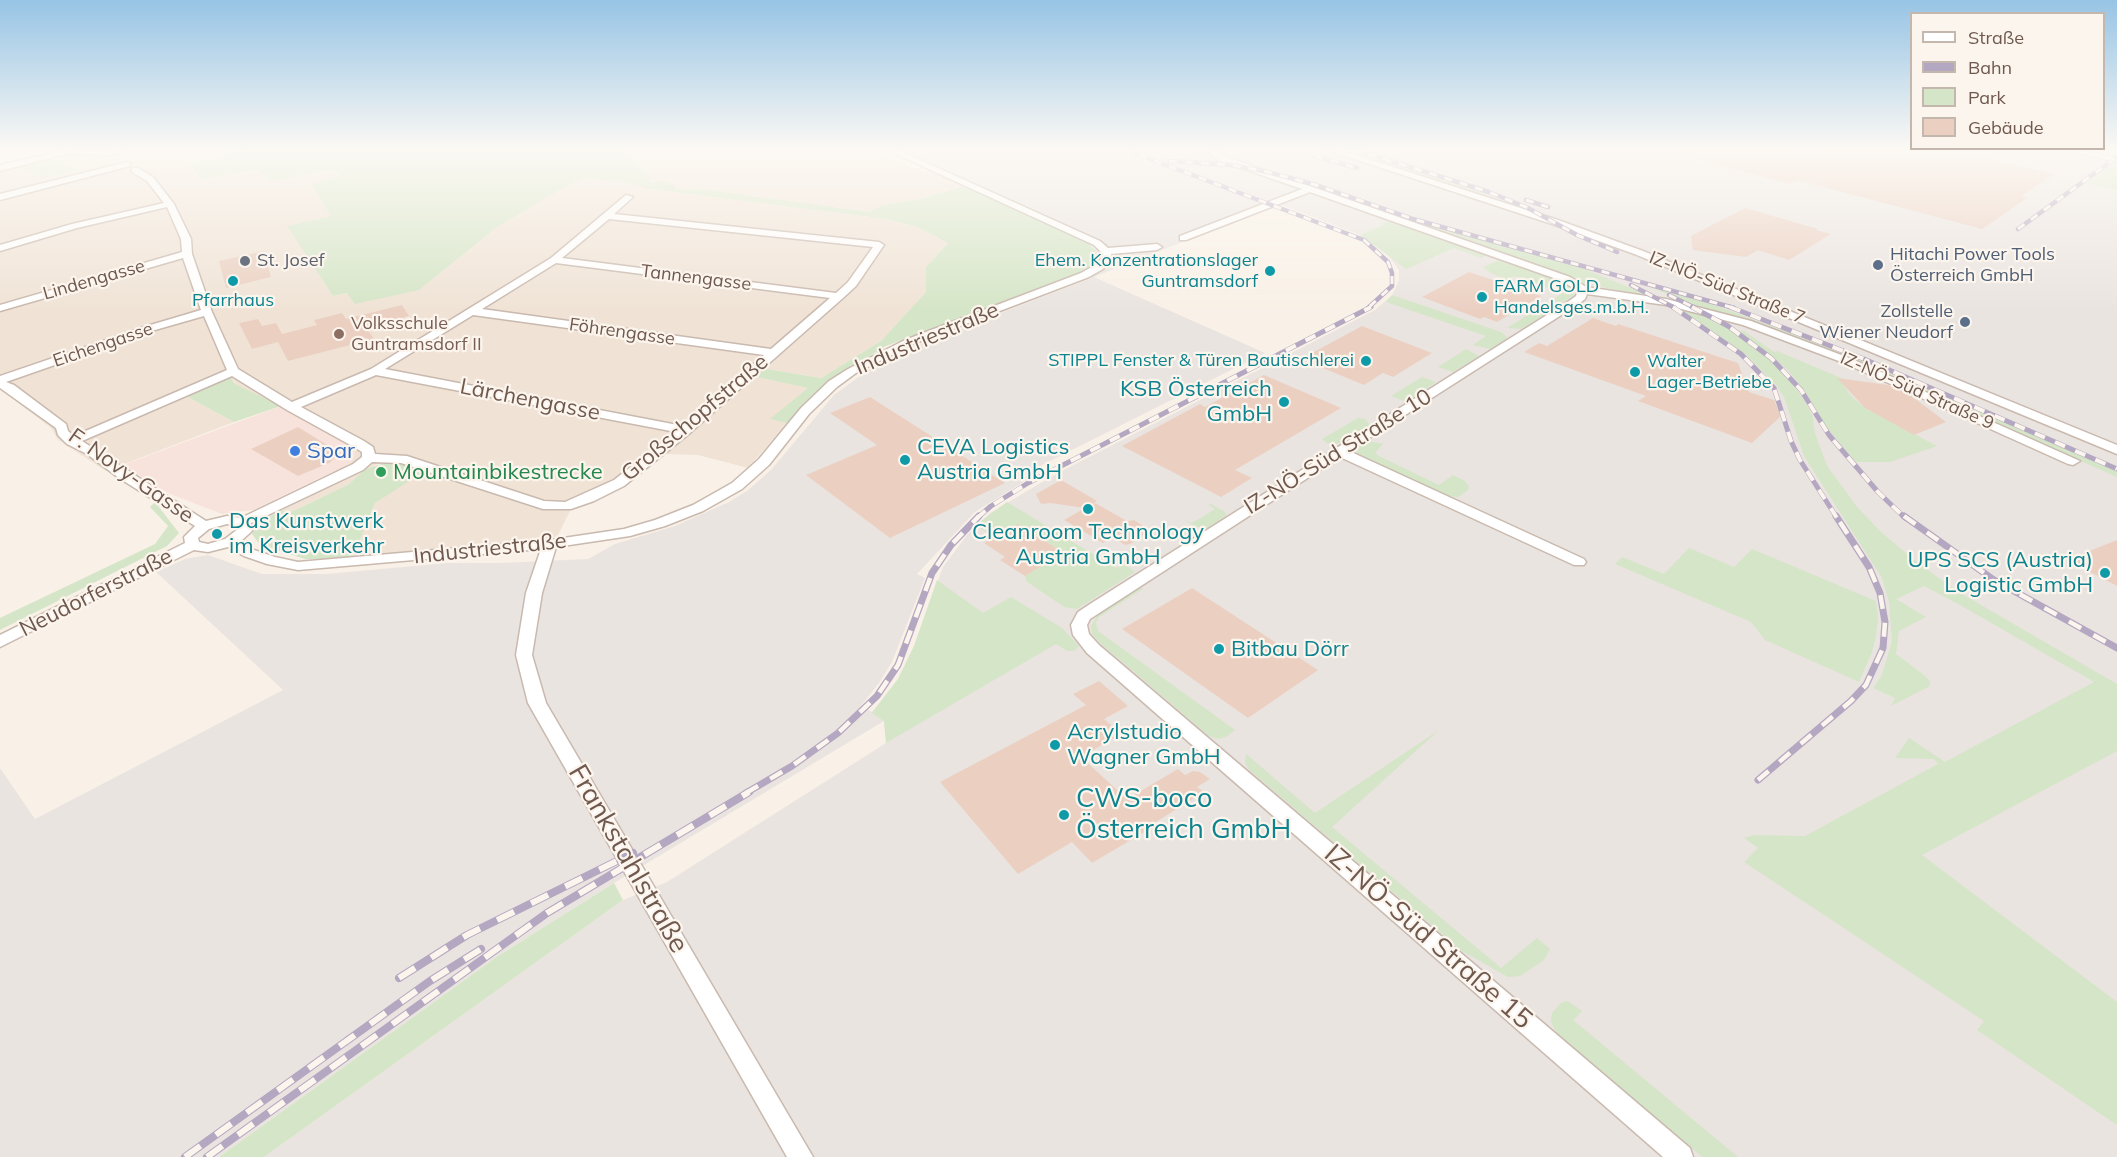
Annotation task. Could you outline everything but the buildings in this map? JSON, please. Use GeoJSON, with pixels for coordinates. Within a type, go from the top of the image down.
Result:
{"type":"FeatureCollection","features":[{"type":"Feature","properties":{"kind":"street"},"geometry":{"type":"LineString","coordinates":[[291,407],[375,371],[554,260],[609,216],[609,212],[621,203]]}},
{"type":"Feature","properties":{"kind":"street"},"geometry":{"type":"LineString","coordinates":[[1009,203],[1097,243],[1106,251],[1157,247]]}},
{"type":"Feature","properties":{"kind":"street"},"geometry":{"type":"LineString","coordinates":[[1183,238],[1274,203]]}},
{"type":"Feature","properties":{"kind":"street","name":"IZ-NÖ-Süd Straße 9"},"geometry":{"type":"LineString","coordinates":[[1350,203],[1566,279],[1580,288],[1698,309],[1768,330],[1848,361],[2073,461]]}},
{"type":"Feature","properties":{"kind":"street","name":"IZ-NÖ-Süd Straße 7"},"geometry":{"type":"LineString","coordinates":[[1497,203],[1556,222],[1722,284],[2117,450]]}},
{"type":"Feature","properties":{"kind":"street"},"geometry":{"type":"LineString","coordinates":[[0,248],[75,226],[170,204],[186,239],[188,254],[207,312],[233,371],[368,450],[369,458],[358,467],[243,522],[227,520],[204,526],[191,537],[192,545],[208,548],[230,542],[244,531],[246,526],[243,522]]}},
{"type":"Feature","properties":{"kind":"street","name":"Großschopfstraße"},"geometry":{"type":"LineString","coordinates":[[369,458],[402,459],[543,506],[566,506],[589,498],[619,483],[686,430],[852,284],[879,245],[609,216]]}},
{"type":"Feature","properties":{"kind":"street","name":"Industriestraße"},"geometry":{"type":"LineString","coordinates":[[230,542],[249,553],[272,561],[298,566],[550,544],[625,533],[698,508],[737,486],[764,462],[805,411],[833,384],[852,370],[909,342],[1085,275],[1099,267],[1106,259],[1106,251]]}},
{"type":"Feature","properties":{"kind":"street","name":"Lindengasse"},"geometry":{"type":"LineString","coordinates":[[0,308],[108,275],[188,254]]}},
{"type":"Feature","properties":{"kind":"street","name":"Tannengasse"},"geometry":{"type":"LineString","coordinates":[[554,260],[839,296]]}},
{"type":"Feature","properties":{"kind":"street","name":"IZ-NÖ-Süd Straße 10"},"geometry":{"type":"LineString","coordinates":[[1084,616],[1573,303],[1581,297],[1580,288]]}},
{"type":"Feature","properties":{"kind":"street","name":"Föhrengasse"},"geometry":{"type":"LineString","coordinates":[[471,311],[773,353]]}},
{"type":"Feature","properties":{"kind":"street","name":"Eichengasse"},"geometry":{"type":"LineString","coordinates":[[0,380],[151,328],[207,312]]}},
{"type":"Feature","properties":{"kind":"street"},"geometry":{"type":"LineString","coordinates":[[72,441],[233,371]]}},
{"type":"Feature","properties":{"kind":"street","name":"Lärchengasse"},"geometry":{"type":"LineString","coordinates":[[375,371],[686,430]]}},
{"type":"Feature","properties":{"kind":"street","name":"F. Novy-Gasse"},"geometry":{"type":"LineString","coordinates":[[0,384],[10,388],[62,428],[62,432],[72,441],[92,451],[124,475],[204,526]]}},
{"type":"Feature","properties":{"kind":"street"},"geometry":{"type":"LineString","coordinates":[[1339,452],[1579,562]]}},
{"type":"Feature","properties":{"kind":"street","name":"Frankstahlstraße"},"geometry":{"type":"LineString","coordinates":[[550,544],[534,593],[524,655],[537,704],[801,1157]]}},
{"type":"Feature","properties":{"kind":"street","name":"Neudorferstraße"},"geometry":{"type":"LineString","coordinates":[[0,642],[192,545]]}},
{"type":"Feature","properties":{"kind":"street","name":"IZ-NÖ-Süd Straße 15"},"geometry":{"type":"LineString","coordinates":[[1084,616],[1079,625],[1081,635],[1093,649],[1681,1157]]}},
{"type":"Feature","properties":{"kind":"shaded area"},"geometry":{"type":"Polygon","coordinates":[[[0,203],[323,203],[332,216],[288,227],[333,296],[347,293],[419,290],[496,228],[538,203],[760,203],[886,219],[917,227],[948,243],[926,267],[926,292],[881,341],[821,378],[761,368],[753,376],[809,388],[771,419],[787,423],[748,468],[698,455],[661,454],[572,507],[557,537],[352,559],[375,503],[421,472],[391,461],[375,465],[349,484],[300,508],[289,512],[281,510],[265,518],[253,510],[334,473],[281,406],[235,384],[234,380],[184,395],[234,422],[106,471],[58,440],[51,428],[0,389],[0,203]]]}},
{"type":"Feature","properties":{"kind":"shaded area"},"geometry":{"type":"Polygon","coordinates":[[[804,203],[895,203],[882,205],[869,212],[804,203]]]}},
{"type":"Feature","properties":{"kind":"shaded area"},"geometry":{"type":"Polygon","coordinates":[[[1001,203],[2117,203],[2117,1157],[264,1157],[623,900],[667,882],[886,743],[884,721],[614,883],[498,956],[219,1157],[0,1157],[0,768],[35,819],[283,690],[156,572],[185,559],[208,555],[262,574],[326,574],[447,563],[588,559],[615,544],[675,526],[729,502],[747,491],[771,470],[834,395],[875,365],[909,348],[1092,278],[1081,272],[1091,268],[1098,256],[1093,247],[1001,203]],[[1279,204],[1094,277],[1265,353],[1042,465],[1041,471],[975,512],[917,574],[925,578],[892,662],[861,706],[872,712],[898,679],[914,646],[943,567],[967,535],[990,513],[1056,474],[1375,310],[1392,295],[1399,280],[1399,270],[1383,249],[1360,235],[1279,204]]]}},
{"type":"Feature","properties":{"kind":"shaded area"},"geometry":{"type":"Polygon","coordinates":[[[281,406],[354,448],[355,455],[351,463],[253,510],[222,514],[165,492],[123,465],[281,406]]]}},
{"type":"Feature","properties":{"kind":"green space"},"geometry":{"type":"Polygon","coordinates":[[[323,203],[538,203],[496,228],[419,290],[355,304],[347,293],[333,296],[287,226],[331,216],[323,203]]]}},
{"type":"Feature","properties":{"kind":"green space"},"geometry":{"type":"Polygon","coordinates":[[[760,203],[804,203],[869,212],[882,205],[895,203],[1001,203],[1088,243],[1098,256],[1091,268],[886,346],[829,381],[787,423],[770,419],[808,388],[752,376],[761,368],[821,378],[881,341],[926,292],[926,267],[948,243],[917,227],[886,219],[760,203]]]}},
{"type":"Feature","properties":{"kind":"green space"},"geometry":{"type":"Polygon","coordinates":[[[1358,203],[1582,268],[1655,298],[1583,283],[1358,203]]]}},
{"type":"Feature","properties":{"kind":"green space"},"geometry":{"type":"Polygon","coordinates":[[[1393,221],[1486,255],[1482,258],[1454,248],[1406,269],[1360,235],[1384,225],[1381,224],[1393,221]]]}},
{"type":"Feature","properties":{"kind":"green space"},"geometry":{"type":"Polygon","coordinates":[[[1501,259],[1558,278],[1571,286],[1574,295],[1522,329],[1507,328],[1563,293],[1514,276],[1507,280],[1483,267],[1501,259]]]}},
{"type":"Feature","properties":{"kind":"green space"},"geometry":{"type":"Polygon","coordinates":[[[1641,283],[1711,304],[1840,351],[2117,471],[2117,477],[1831,351],[1757,324],[1694,306],[1641,283]]]}},
{"type":"Feature","properties":{"kind":"green space"},"geometry":{"type":"Polygon","coordinates":[[[1392,295],[1501,332],[1507,337],[1490,349],[1473,345],[1486,336],[1386,302],[1392,295]]]}},
{"type":"Feature","properties":{"kind":"green space"},"geometry":{"type":"Polygon","coordinates":[[[1676,307],[1703,313],[1723,325],[1760,350],[1784,375],[1800,394],[1812,414],[1815,433],[1827,466],[1858,508],[1882,533],[1957,591],[2117,684],[2117,751],[1922,855],[2117,1002],[2117,1125],[1977,1030],[1984,1021],[1744,862],[1758,848],[1744,838],[1754,835],[1805,836],[1938,764],[1934,759],[1895,758],[1909,738],[1945,762],[2094,682],[1924,586],[1896,599],[1926,617],[1899,631],[1896,654],[1924,675],[1930,681],[1930,686],[1891,706],[1895,698],[1873,688],[1882,675],[1892,641],[1889,602],[1882,578],[1804,456],[1784,397],[1776,385],[1745,354],[1676,307]]]}},
{"type":"Feature","properties":{"kind":"green space"},"geometry":{"type":"Polygon","coordinates":[[[1744,331],[1774,352],[1777,351],[1846,380],[1840,379],[1850,395],[1865,408],[1937,446],[1890,462],[1856,462],[1827,428],[1805,391],[1788,370],[1738,332],[1744,331]]]}},
{"type":"Feature","properties":{"kind":"green space"},"geometry":{"type":"Polygon","coordinates":[[[1466,349],[1479,356],[1453,372],[1438,367],[1466,349]]]}},
{"type":"Feature","properties":{"kind":"green space"},"geometry":{"type":"Polygon","coordinates":[[[230,377],[235,384],[281,406],[234,422],[184,395],[230,377]]]}},
{"type":"Feature","properties":{"kind":"green space"},"geometry":{"type":"Polygon","coordinates":[[[1422,377],[1436,382],[1406,402],[1391,396],[1422,377]]]}},
{"type":"Feature","properties":{"kind":"green space"},"geometry":{"type":"Polygon","coordinates":[[[1358,418],[1365,419],[1370,425],[1341,443],[1328,444],[1322,439],[1358,418]]]}},
{"type":"Feature","properties":{"kind":"green space"},"geometry":{"type":"Polygon","coordinates":[[[1368,441],[1383,444],[1375,453],[1379,456],[1439,485],[1453,475],[1465,481],[1469,486],[1468,490],[1458,497],[1446,496],[1358,455],[1354,451],[1368,441]]]}},
{"type":"Feature","properties":{"kind":"green space"},"geometry":{"type":"Polygon","coordinates":[[[391,461],[400,461],[422,473],[375,503],[352,559],[305,559],[260,545],[252,534],[258,523],[281,510],[289,512],[300,508],[349,484],[366,469],[391,461]]]}},
{"type":"Feature","properties":{"kind":"green space"},"geometry":{"type":"Polygon","coordinates":[[[155,502],[179,533],[167,546],[0,630],[0,618],[155,544],[168,526],[150,507],[155,502]]]}},
{"type":"Feature","properties":{"kind":"green space"},"geometry":{"type":"Polygon","coordinates":[[[1007,502],[1116,568],[1124,564],[1135,572],[1077,609],[1064,607],[1026,581],[1025,576],[1064,553],[1018,524],[994,537],[976,525],[1007,502]]]}},
{"type":"Feature","properties":{"kind":"green space"},"geometry":{"type":"Polygon","coordinates":[[[1209,505],[1225,512],[1226,516],[1207,528],[1196,527],[1184,520],[1192,523],[1215,509],[1209,505]]]}},
{"type":"Feature","properties":{"kind":"green space"},"geometry":{"type":"Polygon","coordinates":[[[1689,548],[1734,567],[1752,549],[1876,601],[1878,617],[1876,636],[1859,682],[1765,640],[1751,622],[1615,564],[1622,557],[1664,574],[1689,548]]]}},
{"type":"Feature","properties":{"kind":"green space"},"geometry":{"type":"Polygon","coordinates":[[[937,580],[983,613],[1011,597],[1062,628],[1079,646],[1074,651],[1067,651],[1056,644],[886,743],[884,721],[872,713],[898,679],[914,646],[937,580]]]}},
{"type":"Feature","properties":{"kind":"green space"},"geometry":{"type":"Polygon","coordinates":[[[1140,587],[1143,589],[1099,617],[1096,623],[1098,631],[1235,730],[1226,737],[1218,739],[1209,736],[1092,634],[1091,626],[1100,611],[1140,587]]]}},
{"type":"Feature","properties":{"kind":"green space"},"geometry":{"type":"Polygon","coordinates":[[[1439,730],[1332,827],[1501,968],[1537,938],[1550,949],[1544,960],[1520,976],[1508,977],[1462,951],[1249,770],[1245,763],[1246,754],[1315,813],[1439,730]]]}},
{"type":"Feature","properties":{"kind":"green space"},"geometry":{"type":"Polygon","coordinates":[[[614,883],[623,900],[264,1157],[219,1157],[498,956],[614,883]]]}},
{"type":"Feature","properties":{"kind":"green space"},"geometry":{"type":"Polygon","coordinates":[[[1568,1001],[1582,1011],[1573,1020],[1738,1157],[1702,1157],[1556,1032],[1551,1022],[1552,1013],[1562,1002],[1568,1001]]]}},
{"type":"Feature","properties":{"kind":"railway"},"geometry":{"type":"LineString","coordinates":[[1266,203],[1364,240],[1388,262],[1392,273],[1392,286],[1368,308]]}},
{"type":"Feature","properties":{"kind":"railway"},"geometry":{"type":"LineString","coordinates":[[1367,203],[1413,219],[1734,308]]}},
{"type":"Feature","properties":{"kind":"railway"},"geometry":{"type":"LineString","coordinates":[[1516,203],[1577,235],[1617,252]]}},
{"type":"Feature","properties":{"kind":"railway"},"geometry":{"type":"LineString","coordinates":[[1535,203],[1548,207]]}},
{"type":"Feature","properties":{"kind":"railway"},"geometry":{"type":"LineString","coordinates":[[2018,229],[2054,203]]}},
{"type":"Feature","properties":{"kind":"railway"},"geometry":{"type":"LineString","coordinates":[[1631,285],[1675,308]]}},
{"type":"Feature","properties":{"kind":"railway"},"geometry":{"type":"LineString","coordinates":[[1669,295],[1695,308]]}},
{"type":"Feature","properties":{"kind":"railway"},"geometry":{"type":"LineString","coordinates":[[977,518],[991,506],[1028,483],[1371,307]]}},
{"type":"Feature","properties":{"kind":"railway"},"geometry":{"type":"LineString","coordinates":[[1673,307],[1741,354],[1774,388],[1791,441],[1800,460],[1837,518]]}},
{"type":"Feature","properties":{"kind":"railway"},"geometry":{"type":"LineString","coordinates":[[1692,307],[1728,326],[1771,358],[1801,390],[1829,435],[1878,492],[1905,518]]}},
{"type":"Feature","properties":{"kind":"railway"},"geometry":{"type":"LineString","coordinates":[[1730,307],[1864,359],[2117,469]]}},
{"type":"Feature","properties":{"kind":"railway"},"geometry":{"type":"LineString","coordinates":[[1758,780],[1851,701],[1866,685],[1883,648],[1885,622],[1880,593],[1869,567],[1836,516]]}},
{"type":"Feature","properties":{"kind":"railway"},"geometry":{"type":"LineString","coordinates":[[1904,516],[1994,580],[2117,648]]}},
{"type":"Feature","properties":{"kind":"railway"},"geometry":{"type":"LineString","coordinates":[[746,793],[792,766],[838,733],[877,696],[898,665],[932,573],[951,545],[977,518]]}},
{"type":"Feature","properties":{"kind":"railway"},"geometry":{"type":"LineString","coordinates":[[207,1157],[547,913],[749,792]]}},
{"type":"Feature","properties":{"kind":"railway"},"geometry":{"type":"LineString","coordinates":[[399,978],[467,935],[633,853]]}},
{"type":"Feature","properties":{"kind":"railway"},"geometry":{"type":"LineString","coordinates":[[185,1157],[430,981],[481,949]]}},
{"type":"Feature","properties":{"kind":"place","name":"St. Josef"},"geometry":{"type":"Point","coordinates":[245,261]}},
{"type":"Feature","properties":{"kind":"place","name":"Hitachi Power Tools Österreich GmbH"},"geometry":{"type":"Point","coordinates":[1878,265]}},
{"type":"Feature","properties":{"kind":"place","name":"Ehem. Konzentrationslager Guntramsdorf"},"geometry":{"type":"Point","coordinates":[1270,271]}},
{"type":"Feature","properties":{"kind":"place","name":"Pfarrhaus"},"geometry":{"type":"Point","coordinates":[233,281]}},
{"type":"Feature","properties":{"kind":"place","name":"FARM GOLD Handelsges.m.b.H."},"geometry":{"type":"Point","coordinates":[1482,297]}},
{"type":"Feature","properties":{"kind":"place","name":"Zollstelle Wiener Neudorf"},"geometry":{"type":"Point","coordinates":[1965,322]}},
{"type":"Feature","properties":{"kind":"place","name":"Volksschule Guntramsdorf II"},"geometry":{"type":"Point","coordinates":[339,334]}},
{"type":"Feature","properties":{"kind":"place","name":"STIPPL Fenster & Türen Bautischlerei"},"geometry":{"type":"Point","coordinates":[1366,361]}},
{"type":"Feature","properties":{"kind":"place","name":"Walter Lager-Betriebe"},"geometry":{"type":"Point","coordinates":[1635,372]}},
{"type":"Feature","properties":{"kind":"place","name":"KSB Österreich GmbH"},"geometry":{"type":"Point","coordinates":[1284,402]}},
{"type":"Feature","properties":{"kind":"place","name":"Spar"},"geometry":{"type":"Point","coordinates":[295,451]}},
{"type":"Feature","properties":{"kind":"place","name":"CEVA Logistics Austria GmbH"},"geometry":{"type":"Point","coordinates":[905,460]}},
{"type":"Feature","properties":{"kind":"place","name":"Mountainbikestrecke"},"geometry":{"type":"Point","coordinates":[381,472]}},
{"type":"Feature","properties":{"kind":"place","name":"Cleanroom Technology Austria GmbH"},"geometry":{"type":"Point","coordinates":[1088,509]}},
{"type":"Feature","properties":{"kind":"place","name":"Das Kunstwerk im Kreisverkehr"},"geometry":{"type":"Point","coordinates":[217,534]}},
{"type":"Feature","properties":{"kind":"place","name":"UPS SCS (Austria) Logistic GmbH"},"geometry":{"type":"Point","coordinates":[2105,573]}},
{"type":"Feature","properties":{"kind":"place","name":"Bitbau Dörr"},"geometry":{"type":"Point","coordinates":[1219,649]}},
{"type":"Feature","properties":{"kind":"place","name":"Acrylstudio Wagner GmbH"},"geometry":{"type":"Point","coordinates":[1055,745]}},
{"type":"Feature","properties":{"kind":"place","name":"CWS-boco Österreich GmbH"},"geometry":{"type":"Point","coordinates":[1064,815]}}]}
